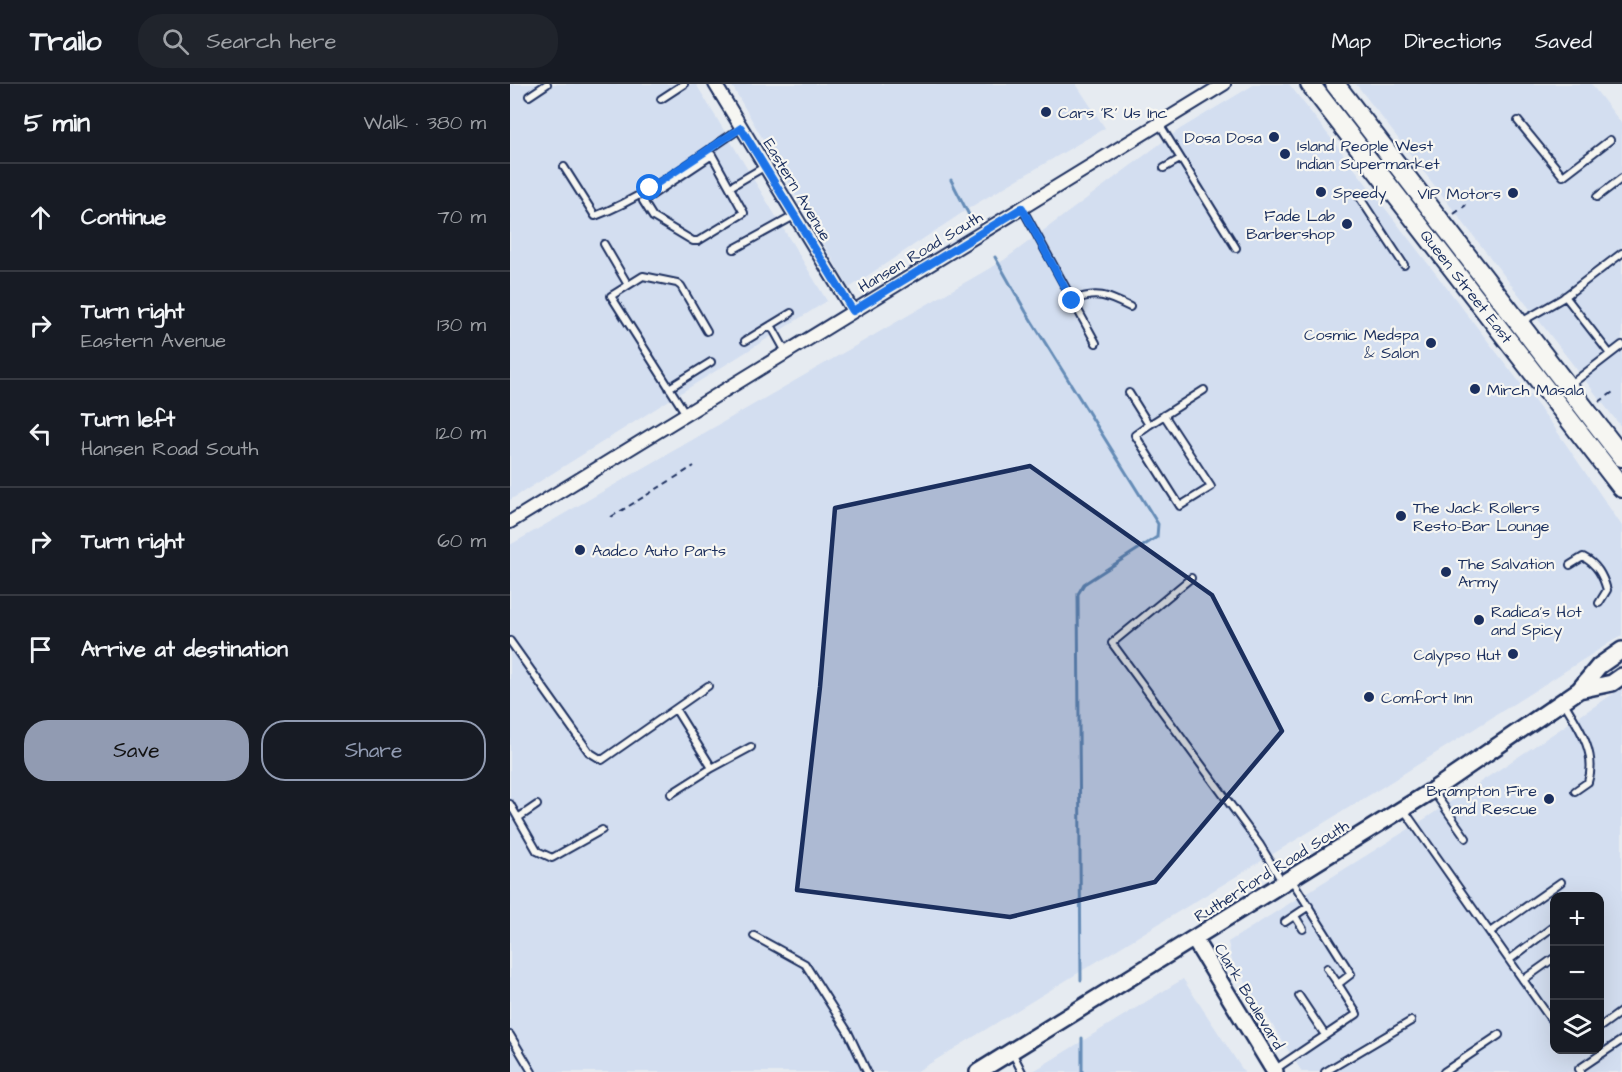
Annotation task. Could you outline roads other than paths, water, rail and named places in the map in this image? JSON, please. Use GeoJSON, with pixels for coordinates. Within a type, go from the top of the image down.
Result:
{"type":"FeatureCollection","features":[{"type":"Feature","properties":{"kind":"main road","name":"Queen Street East"},"geometry":{"type":"LineString","coordinates":[[1310,84],[1622,488]]}},
{"type":"Feature","properties":{"kind":"main road","name":"Queen Street East"},"geometry":{"type":"LineString","coordinates":[[1335,84],[1567,387],[1619,447]]}},
{"type":"Feature","properties":{"kind":"street","name":"Eastern Avenue"},"geometry":{"type":"LineString","coordinates":[[715,84],[853,311]]}},
{"type":"Feature","properties":{"kind":"street","name":"Hansen Road South"},"geometry":{"type":"LineString","coordinates":[[510,522],[1224,84]]}},
{"type":"Feature","properties":{"kind":"street","name":"Rutherford Road South"},"geometry":{"type":"LineString","coordinates":[[978,1072],[1433,790],[1578,690],[1599,666],[1622,650]]}},
{"type":"Feature","properties":{"kind":"street","name":"Rutherford Road South"},"geometry":{"type":"LineString","coordinates":[[1578,690],[1612,683],[1622,676]]}},
{"type":"Feature","properties":{"kind":"street","name":"Clark Boulevard"},"geometry":{"type":"LineString","coordinates":[[1194,939],[1274,1071]]}},
{"type":"Feature","properties":{"kind":"lane"},"geometry":{"type":"LineString","coordinates":[[529,96],[547,84]]}},
{"type":"Feature","properties":{"kind":"lane"},"geometry":{"type":"LineString","coordinates":[[661,99],[684,84]]}},
{"type":"Feature","properties":{"kind":"lane"},"geometry":{"type":"LineString","coordinates":[[1518,121],[1563,176],[1610,140]]}},
{"type":"Feature","properties":{"kind":"lane"},"geometry":{"type":"LineString","coordinates":[[1160,124],[1236,248]]}},
{"type":"Feature","properties":{"kind":"lane"},"geometry":{"type":"LineString","coordinates":[[564,167],[595,216],[616,208],[650,188],[741,128]]}},
{"type":"Feature","properties":{"kind":"lane"},"geometry":{"type":"LineString","coordinates":[[712,155],[730,187],[744,213],[698,241],[693,241],[653,217],[643,201],[712,155]]}},
{"type":"Feature","properties":{"kind":"lane"},"geometry":{"type":"LineString","coordinates":[[1164,168],[1180,159]]}},
{"type":"Feature","properties":{"kind":"lane"},"geometry":{"type":"LineString","coordinates":[[730,187],[764,167]]}},
{"type":"Feature","properties":{"kind":"lane"},"geometry":{"type":"LineString","coordinates":[[1597,197],[1622,178]]}},
{"type":"Feature","properties":{"kind":"lane"},"geometry":{"type":"LineString","coordinates":[[1360,198],[1404,265]]}},
{"type":"Feature","properties":{"kind":"lane"},"geometry":{"type":"LineString","coordinates":[[1022,208],[1096,343]]}},
{"type":"Feature","properties":{"kind":"lane"},"geometry":{"type":"LineString","coordinates":[[734,249],[794,216]]}},
{"type":"Feature","properties":{"kind":"lane"},"geometry":{"type":"LineString","coordinates":[[604,244],[628,285]]}},
{"type":"Feature","properties":{"kind":"lane"},"geometry":{"type":"LineString","coordinates":[[1519,324],[1565,296],[1622,253]]}},
{"type":"Feature","properties":{"kind":"lane"},"geometry":{"type":"LineString","coordinates":[[686,414],[611,296],[643,276],[677,283],[681,286],[707,331]]}},
{"type":"Feature","properties":{"kind":"lane"},"geometry":{"type":"LineString","coordinates":[[1072,301],[1088,294],[1110,297],[1130,307]]}},
{"type":"Feature","properties":{"kind":"lane"},"geometry":{"type":"LineString","coordinates":[[1565,296],[1610,354]]}},
{"type":"Feature","properties":{"kind":"lane"},"geometry":{"type":"LineString","coordinates":[[745,341],[791,313]]}},
{"type":"Feature","properties":{"kind":"lane"},"geometry":{"type":"LineString","coordinates":[[771,325],[786,352]]}},
{"type":"Feature","properties":{"kind":"lane"},"geometry":{"type":"LineString","coordinates":[[1567,387],[1622,345]]}},
{"type":"Feature","properties":{"kind":"lane"},"geometry":{"type":"LineString","coordinates":[[669,388],[711,362]]}},
{"type":"Feature","properties":{"kind":"lane"},"geometry":{"type":"LineString","coordinates":[[1164,415],[1211,487],[1180,506],[1136,435],[1164,415],[1204,390]]}},
{"type":"Feature","properties":{"kind":"lane"},"geometry":{"type":"LineString","coordinates":[[1129,393],[1149,425]]}},
{"type":"Feature","properties":{"kind":"lane"},"geometry":{"type":"LineString","coordinates":[[1598,457],[1619,447]]}},
{"type":"Feature","properties":{"kind":"lane"},"geometry":{"type":"LineString","coordinates":[[1570,565],[1583,557],[1591,561],[1599,571],[1607,590],[1599,603]]}},
{"type":"Feature","properties":{"kind":"lane"},"geometry":{"type":"LineString","coordinates":[[1191,578],[1112,643],[1260,845],[1309,906],[1351,974],[1338,984]]}},
{"type":"Feature","properties":{"kind":"lane"},"geometry":{"type":"LineString","coordinates":[[510,642],[589,752],[602,760],[708,686]]}},
{"type":"Feature","properties":{"kind":"lane"},"geometry":{"type":"LineString","coordinates":[[1562,700],[1583,732],[1590,762],[1588,782],[1575,791]]}},
{"type":"Feature","properties":{"kind":"lane"},"geometry":{"type":"LineString","coordinates":[[676,710],[712,768]]}},
{"type":"Feature","properties":{"kind":"lane"},"geometry":{"type":"LineString","coordinates":[[671,794],[751,747]]}},
{"type":"Feature","properties":{"kind":"lane"},"geometry":{"type":"LineString","coordinates":[[1433,790],[1466,838]]}},
{"type":"Feature","properties":{"kind":"lane"},"geometry":{"type":"LineString","coordinates":[[510,804],[537,851],[552,858],[602,830]]}},
{"type":"Feature","properties":{"kind":"lane"},"geometry":{"type":"LineString","coordinates":[[518,818],[537,805]]}},
{"type":"Feature","properties":{"kind":"lane"},"geometry":{"type":"LineString","coordinates":[[1403,809],[1550,1018]]}},
{"type":"Feature","properties":{"kind":"lane"},"geometry":{"type":"LineString","coordinates":[[1490,932],[1561,882]]}},
{"type":"Feature","properties":{"kind":"lane"},"geometry":{"type":"LineString","coordinates":[[1285,922],[1309,906]]}},
{"type":"Feature","properties":{"kind":"lane"},"geometry":{"type":"LineString","coordinates":[[1295,916],[1303,929]]}},
{"type":"Feature","properties":{"kind":"lane"},"geometry":{"type":"LineString","coordinates":[[1509,960],[1550,929]]}},
{"type":"Feature","properties":{"kind":"lane"},"geometry":{"type":"LineString","coordinates":[[754,936],[805,964],[848,1032],[867,1072]]}},
{"type":"Feature","properties":{"kind":"lane"},"geometry":{"type":"LineString","coordinates":[[1523,980],[1550,961]]}},
{"type":"Feature","properties":{"kind":"lane"},"geometry":{"type":"LineString","coordinates":[[1274,1071],[1357,1014],[1327,968]]}},
{"type":"Feature","properties":{"kind":"lane"},"geometry":{"type":"LineString","coordinates":[[1299,996],[1325,1035]]}},
{"type":"Feature","properties":{"kind":"lane"},"geometry":{"type":"LineString","coordinates":[[1604,1024],[1622,1011]]}},
{"type":"Feature","properties":{"kind":"lane"},"geometry":{"type":"LineString","coordinates":[[1325,1072],[1411,1021]]}},
{"type":"Feature","properties":{"kind":"lane"},"geometry":{"type":"LineString","coordinates":[[510,1035],[532,1072]]}},
{"type":"Feature","properties":{"kind":"lane"},"geometry":{"type":"LineString","coordinates":[[1444,1072],[1499,1035]]}},
{"type":"Feature","properties":{"kind":"lane"},"geometry":{"type":"LineString","coordinates":[[1581,1072],[1579,1069],[1622,1040]]}},
{"type":"Feature","properties":{"kind":"lane"},"geometry":{"type":"LineString","coordinates":[[1012,1052],[1022,1072]]}},
{"type":"Feature","properties":{"kind":"waterway"},"geometry":{"type":"LineString","coordinates":[[951,180],[969,215]]}},
{"type":"Feature","properties":{"kind":"waterway"},"geometry":{"type":"LineString","coordinates":[[995,257],[1026,312],[1158,524],[1157,537],[1084,584],[1078,594],[1081,980]]}},
{"type":"Feature","properties":{"kind":"waterway"},"geometry":{"type":"LineString","coordinates":[[1082,1038],[1082,1072]]}},
{"type":"Feature","properties":{"kind":"place","name":"Cars 'R' Us Inc"},"geometry":{"type":"Point","coordinates":[1046,112]}},
{"type":"Feature","properties":{"kind":"place","name":"Dosa Dosa"},"geometry":{"type":"Point","coordinates":[1274,137]}},
{"type":"Feature","properties":{"kind":"place","name":"Island People West Indian Supermarket"},"geometry":{"type":"Point","coordinates":[1285,154]}},
{"type":"Feature","properties":{"kind":"place","name":"Speedy"},"geometry":{"type":"Point","coordinates":[1321,192]}},
{"type":"Feature","properties":{"kind":"place","name":"VIP Motors"},"geometry":{"type":"Point","coordinates":[1513,193]}},
{"type":"Feature","properties":{"kind":"place","name":"Fade Lab Barbershop"},"geometry":{"type":"Point","coordinates":[1347,224]}},
{"type":"Feature","properties":{"kind":"place","name":"Cosmic Medspa & Salon"},"geometry":{"type":"Point","coordinates":[1431,343]}},
{"type":"Feature","properties":{"kind":"place","name":"Mirch Masala"},"geometry":{"type":"Point","coordinates":[1475,389]}},
{"type":"Feature","properties":{"kind":"place","name":"The Jack Rollers Resto-Bar Lounge"},"geometry":{"type":"Point","coordinates":[1401,516]}},
{"type":"Feature","properties":{"kind":"place","name":"Aadco Auto Parts"},"geometry":{"type":"Point","coordinates":[580,550]}},
{"type":"Feature","properties":{"kind":"place","name":"The Salvation Army"},"geometry":{"type":"Point","coordinates":[1446,572]}},
{"type":"Feature","properties":{"kind":"place","name":"Radica's Hot and Spicy"},"geometry":{"type":"Point","coordinates":[1479,620]}},
{"type":"Feature","properties":{"kind":"place","name":"Calypso Hut"},"geometry":{"type":"Point","coordinates":[1513,654]}},
{"type":"Feature","properties":{"kind":"place","name":"Comfort Inn"},"geometry":{"type":"Point","coordinates":[1369,697]}},
{"type":"Feature","properties":{"kind":"place","name":"Brampton Fire and Rescue"},"geometry":{"type":"Point","coordinates":[1549,799]}}]}
